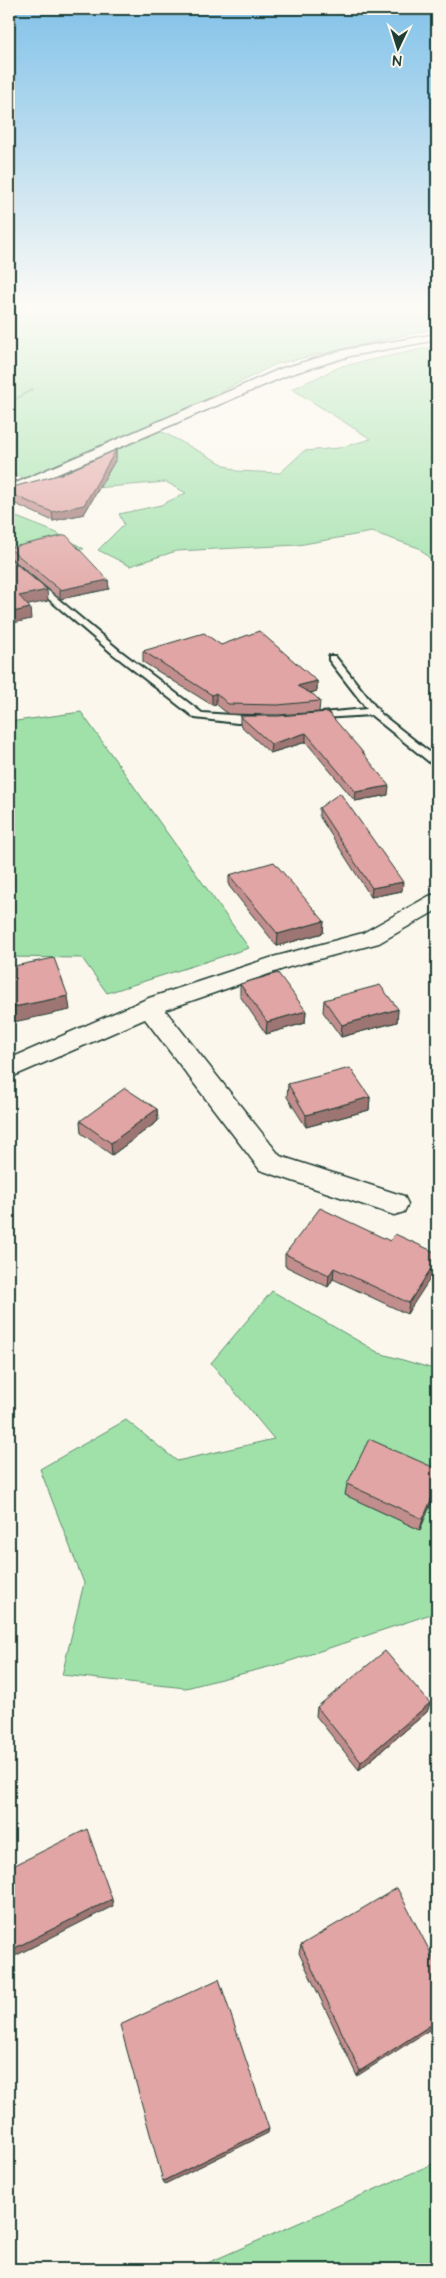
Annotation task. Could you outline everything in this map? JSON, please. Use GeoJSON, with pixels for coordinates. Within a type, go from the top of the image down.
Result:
{"type":"FeatureCollection","features":[{"type":"Feature","properties":{"kind":"street"},"geometry":{"type":"LineString","coordinates":[[9,491],[193,411]]}},
{"type":"Feature","properties":{"kind":"street"},"geometry":{"type":"LineString","coordinates":[[9,1069],[150,1008],[281,962],[371,938],[437,901]]}},
{"type":"Feature","properties":{"kind":"street"},"geometry":{"type":"LineString","coordinates":[[150,1008],[270,1163],[394,1204]]}},
{"type":"Feature","properties":{"kind":"lane"},"geometry":{"type":"LineString","coordinates":[[9,561],[116,652],[199,716],[237,720],[270,720]]}},
{"type":"Feature","properties":{"kind":"lane"},"geometry":{"type":"LineString","coordinates":[[332,658],[374,712],[437,763]]}},
{"type":"Feature","properties":{"kind":"lane"},"geometry":{"type":"LineString","coordinates":[[297,718],[374,712]]}},
{"type":"Feature","properties":{"kind":"green space"},"geometry":{"type":"Polygon","coordinates":[[[9,411],[182,411],[121,442],[155,428],[236,471],[280,473],[304,451],[339,448],[371,439],[327,411],[437,411],[437,566],[419,548],[372,532],[298,545],[176,551],[130,566],[98,550],[124,524],[119,514],[161,505],[186,493],[166,482],[83,489],[24,485],[100,451],[24,478],[9,474],[9,411]]]}},
{"type":"Feature","properties":{"kind":"green space"},"geometry":{"type":"Polygon","coordinates":[[[9,514],[57,533],[84,549],[9,551],[9,514]]]}},
{"type":"Feature","properties":{"kind":"green space"},"geometry":{"type":"Polygon","coordinates":[[[81,712],[249,948],[107,993],[82,958],[9,957],[9,722],[81,712]]]}},
{"type":"Feature","properties":{"kind":"green space"},"geometry":{"type":"Polygon","coordinates":[[[272,1291],[379,1353],[437,1370],[437,1612],[284,1663],[186,1688],[62,1675],[84,1583],[40,1469],[126,1420],[177,1461],[274,1439],[211,1363],[272,1291]]]}},
{"type":"Feature","properties":{"kind":"green space"},"geometry":{"type":"Polygon","coordinates":[[[437,2162],[437,2269],[194,2269],[437,2162]]]}},
{"type":"Feature","properties":{"kind":"building"},"geometry":{"type":"Polygon","coordinates":[[[116,450],[84,505],[52,512],[9,493],[9,488],[62,474],[116,450]]]}},
{"type":"Feature","properties":{"kind":"building"},"geometry":{"type":"Polygon","coordinates":[[[66,535],[108,580],[60,590],[9,548],[66,535]]]}},
{"type":"Feature","properties":{"kind":"building"},"geometry":{"type":"Polygon","coordinates":[[[9,558],[47,590],[19,596],[30,608],[9,613],[9,558]]]}},
{"type":"Feature","properties":{"kind":"building"},"geometry":{"type":"Polygon","coordinates":[[[259,631],[317,681],[297,686],[314,695],[320,701],[278,705],[228,704],[216,693],[212,695],[143,651],[204,633],[221,645],[259,631]]]}},
{"type":"Feature","properties":{"kind":"building"},"geometry":{"type":"Polygon","coordinates":[[[328,712],[389,786],[356,792],[306,733],[271,744],[240,716],[278,716],[328,712]]]}},
{"type":"Feature","properties":{"kind":"building"},"geometry":{"type":"Polygon","coordinates":[[[340,793],[403,882],[372,888],[319,808],[340,793]]]}},
{"type":"Feature","properties":{"kind":"building"},"geometry":{"type":"Polygon","coordinates":[[[274,862],[324,921],[278,934],[229,875],[274,862]]]}},
{"type":"Feature","properties":{"kind":"building"},"geometry":{"type":"Polygon","coordinates":[[[54,958],[68,996],[9,1008],[9,967],[54,958]]]}},
{"type":"Feature","properties":{"kind":"building"},"geometry":{"type":"Polygon","coordinates":[[[278,973],[306,1011],[267,1022],[240,984],[278,973]]]}},
{"type":"Feature","properties":{"kind":"building"},"geometry":{"type":"Polygon","coordinates":[[[380,985],[398,1009],[342,1025],[324,1000],[380,985]]]}},
{"type":"Feature","properties":{"kind":"building"},"geometry":{"type":"Polygon","coordinates":[[[350,1068],[370,1097],[306,1115],[288,1084],[350,1068]]]}},
{"type":"Feature","properties":{"kind":"building"},"geometry":{"type":"Polygon","coordinates":[[[125,1088],[157,1109],[111,1143],[80,1121],[125,1088]]]}},
{"type":"Feature","properties":{"kind":"building"},"geometry":{"type":"Polygon","coordinates":[[[320,1208],[390,1241],[395,1234],[437,1253],[437,1259],[409,1303],[334,1268],[329,1275],[285,1254],[320,1208]]]}},
{"type":"Feature","properties":{"kind":"building"},"geometry":{"type":"Polygon","coordinates":[[[369,1439],[437,1469],[437,1486],[423,1519],[347,1484],[369,1439]]]}},
{"type":"Feature","properties":{"kind":"building"},"geometry":{"type":"Polygon","coordinates":[[[385,1651],[430,1703],[361,1762],[317,1707],[385,1651]]]}},
{"type":"Feature","properties":{"kind":"building"},"geometry":{"type":"Polygon","coordinates":[[[87,1829],[112,1899],[9,1951],[9,1868],[87,1829]]]}},
{"type":"Feature","properties":{"kind":"building"},"geometry":{"type":"Polygon","coordinates":[[[397,1888],[437,1965],[437,2021],[360,2071],[301,1945],[397,1888]]]}},
{"type":"Feature","properties":{"kind":"building"},"geometry":{"type":"Polygon","coordinates":[[[219,1979],[269,2129],[163,2181],[120,2025],[219,1979]]]}}]}
